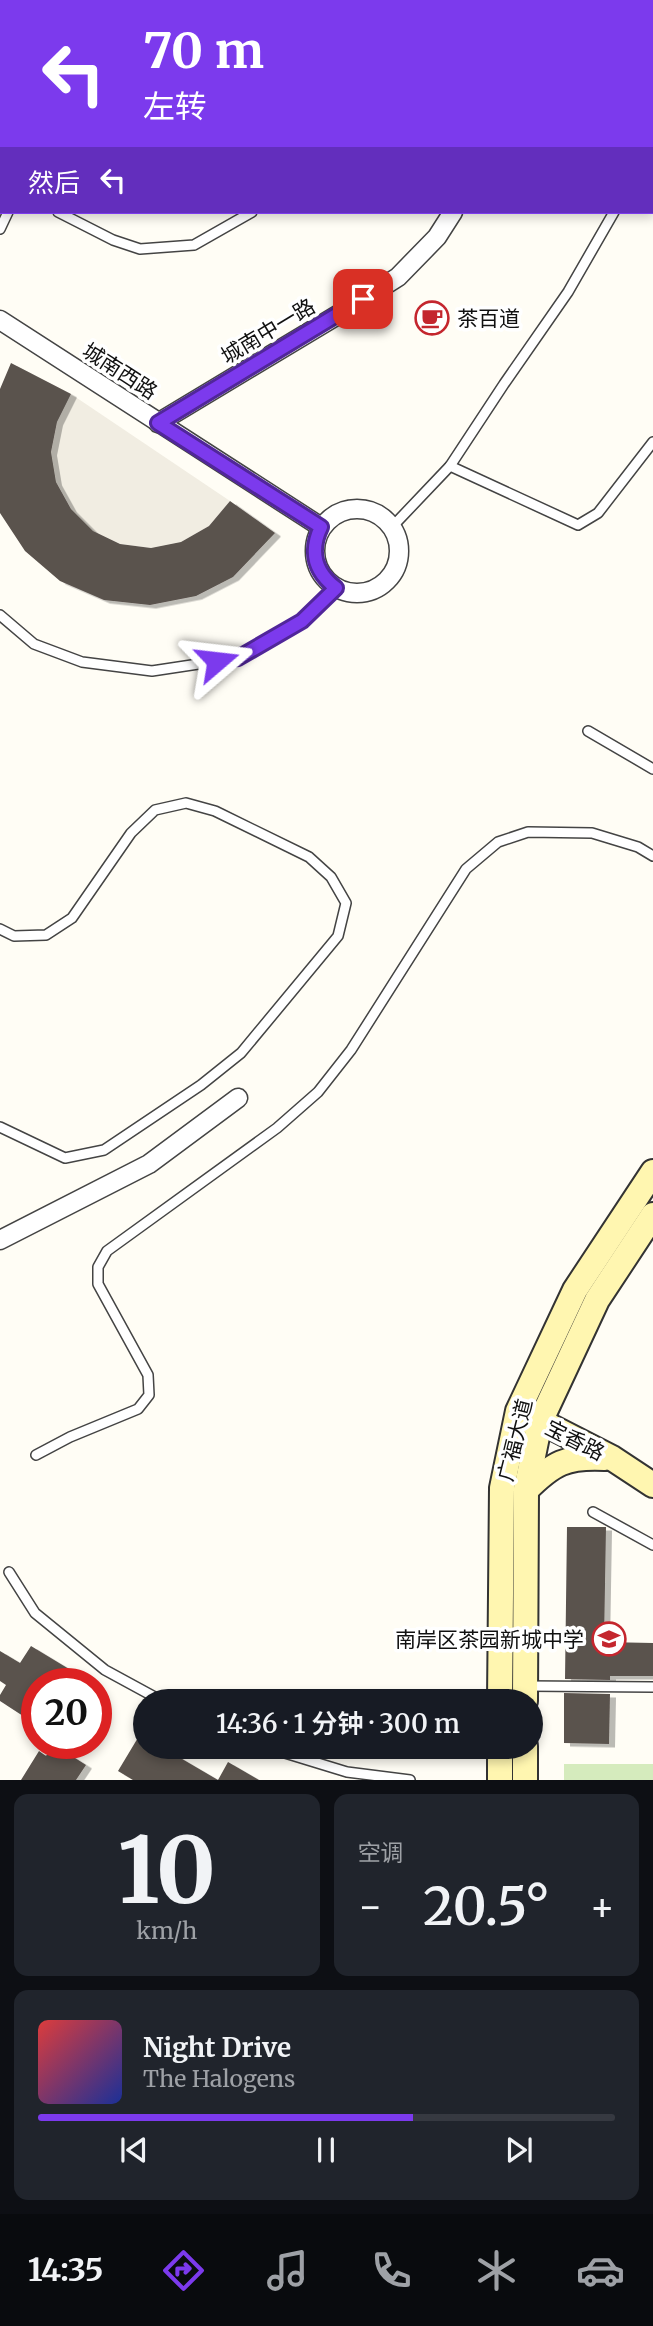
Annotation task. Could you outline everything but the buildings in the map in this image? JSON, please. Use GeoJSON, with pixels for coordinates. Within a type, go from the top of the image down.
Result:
{"type":"FeatureCollection","features":[{"type":"Feature","properties":{"kind":"main road","name":"广福大道"},"geometry":{"type":"LineString","coordinates":[[500,1689],[502,1488],[518,1410],[575,1290],[653,1171]]}},
{"type":"Feature","properties":{"kind":"main road","name":"广福大道"},"geometry":{"type":"LineString","coordinates":[[525,1689],[526,1490],[543,1414],[597,1300],[653,1215]]}},
{"type":"Feature","properties":{"kind":"main road","name":"宝香路"},"geometry":{"type":"LineString","coordinates":[[518,1410],[543,1414],[618,1444],[653,1466]]}},
{"type":"Feature","properties":{"kind":"main road","name":"宝香路"},"geometry":{"type":"LineString","coordinates":[[543,1414],[653,1485]]}},
{"type":"Feature","properties":{"kind":"main road"},"geometry":{"type":"LineString","coordinates":[[526,1490],[545,1471],[563,1460],[582,1456],[612,1458]]}},
{"type":"Feature","properties":{"kind":"main road"},"geometry":{"type":"LineString","coordinates":[[500,1759],[500,1780]]}},
{"type":"Feature","properties":{"kind":"main road"},"geometry":{"type":"LineString","coordinates":[[525,1759],[525,1780]]}},
{"type":"Feature","properties":{"kind":"street","name":"城南中一路"},"geometry":{"type":"LineString","coordinates":[[158,423],[398,277],[437,237],[452,214]]}},
{"type":"Feature","properties":{"kind":"street","name":"城南西路"},"geometry":{"type":"LineString","coordinates":[[0,320],[321,527]]}},
{"type":"Feature","properties":{"kind":"street"},"geometry":{"type":"LineString","coordinates":[[356,508],[370,510],[382,517],[392,527],[398,539],[396,567],[389,579],[378,588],[364,593],[350,593],[325,580],[317,568],[314,554],[315,540],[321,527],[330,517],[356,508]]}},
{"type":"Feature","properties":{"kind":"street"},"geometry":{"type":"LineString","coordinates":[[0,1240],[149,1164],[238,1098]]}},
{"type":"Feature","properties":{"kind":"lane"},"geometry":{"type":"LineString","coordinates":[[62,214],[113,240],[140,249],[194,245],[248,214]]}},
{"type":"Feature","properties":{"kind":"lane"},"geometry":{"type":"LineString","coordinates":[[392,527],[450,466],[503,384],[568,292],[613,214]]}},
{"type":"Feature","properties":{"kind":"lane"},"geometry":{"type":"LineString","coordinates":[[450,466],[578,525],[598,513],[653,442]]}},
{"type":"Feature","properties":{"kind":"lane"},"geometry":{"type":"LineString","coordinates":[[0,615],[34,644],[82,662],[152,671],[238,658],[302,621],[336,588]]}},
{"type":"Feature","properties":{"kind":"lane"},"geometry":{"type":"LineString","coordinates":[[588,731],[653,769]]}},
{"type":"Feature","properties":{"kind":"lane"},"geometry":{"type":"LineString","coordinates":[[0,929],[14,936],[46,934],[72,918],[131,833],[155,810],[186,803],[215,811],[309,857],[331,877],[345,903],[338,936],[241,1053],[201,1085],[104,1150],[65,1158],[0,1127]]}},
{"type":"Feature","properties":{"kind":"lane"},"geometry":{"type":"LineString","coordinates":[[36,1455],[70,1437],[138,1409],[149,1395],[148,1375],[98,1284],[98,1267],[107,1251],[277,1128],[318,1092],[351,1050],[466,869],[498,842],[528,832],[592,833],[638,847],[653,856]]}},
{"type":"Feature","properties":{"kind":"lane"},"geometry":{"type":"LineString","coordinates":[[593,1512],[653,1545]]}},
{"type":"Feature","properties":{"kind":"lane"},"geometry":{"type":"LineString","coordinates":[[9,1572],[35,1613],[105,1670],[140,1689]]}},
{"type":"Feature","properties":{"kind":"lane"},"geometry":{"type":"LineString","coordinates":[[543,1692],[653,1687]]}},
{"type":"Feature","properties":{"kind":"lane"},"geometry":{"type":"LineString","coordinates":[[304,1759],[347,1772],[410,1780]]}},
{"type":"Feature","properties":{"kind":"green space"},"geometry":{"type":"Polygon","coordinates":[[[564,1764],[653,1764],[653,1780],[564,1780],[564,1764]]]}},
{"type":"Feature","properties":{"kind":"shaded area"},"geometry":{"type":"Polygon","coordinates":[[[71,394],[230,501],[209,526],[181,542],[151,548],[120,544],[93,531],[71,509],[56,482],[51,452],[57,422],[71,394]]]}},
{"type":"Feature","properties":{"kind":"place","name":"茶百道"},"geometry":{"type":"Point","coordinates":[432,318]}},
{"type":"Feature","properties":{"kind":"place","name":"南岸区茶园新城中学"},"geometry":{"type":"Point","coordinates":[609,1639]}},
{"type":"Feature","properties":{"kind":"route"},"geometry":{"type":"LineString","coordinates":[[217,661],[238,658],[302,621],[336,588],[325,580],[317,568],[315,540],[321,527],[158,423],[363,299]]}}]}
